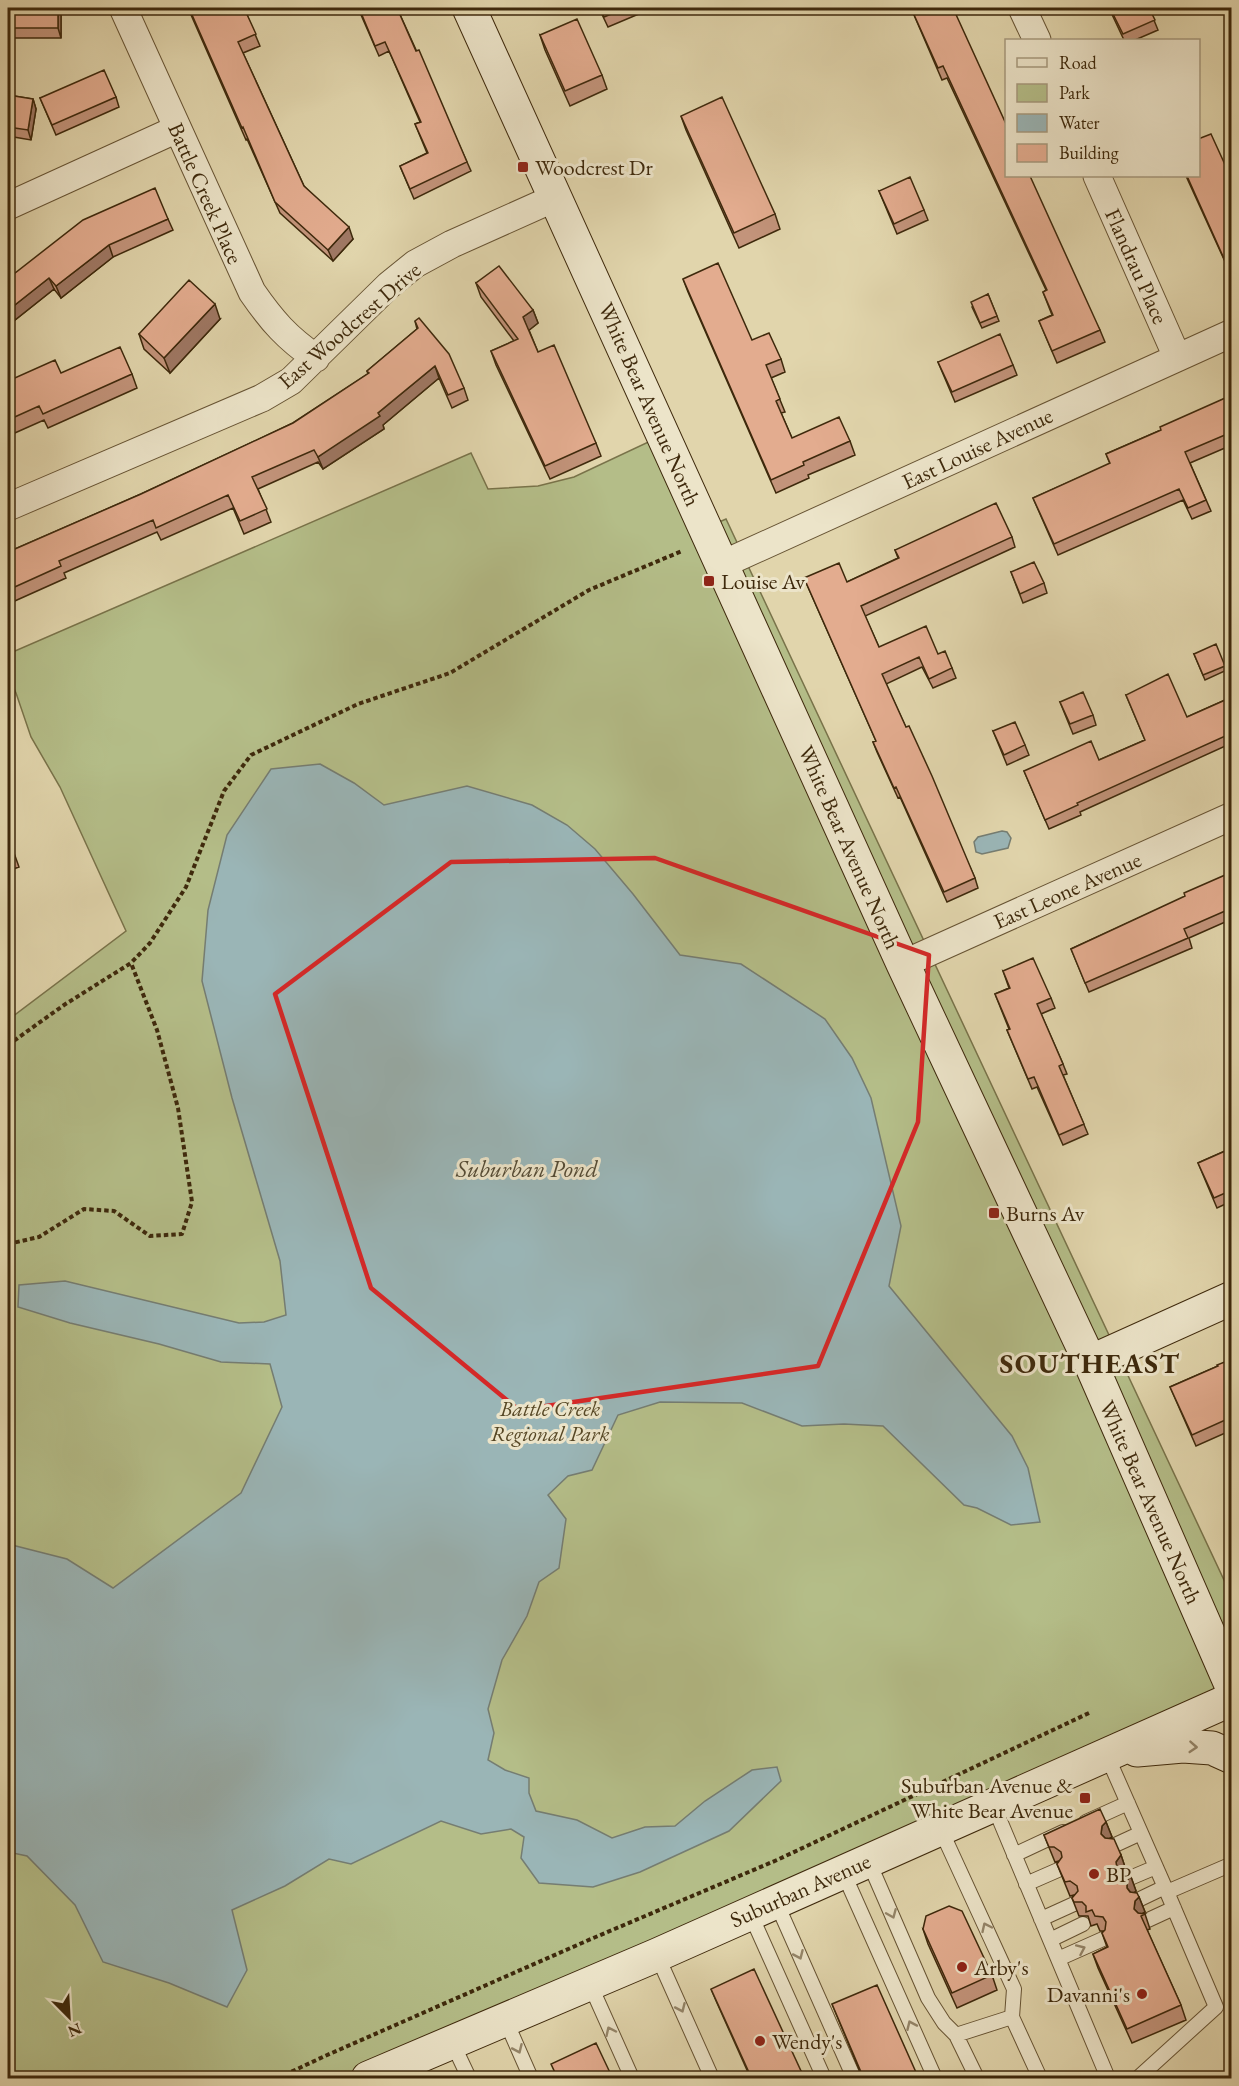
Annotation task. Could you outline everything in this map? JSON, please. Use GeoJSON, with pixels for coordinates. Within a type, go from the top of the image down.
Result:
{"type":"FeatureCollection","features":[{"type":"Feature","properties":{"kind":"street","name":"Battle Creek Place"},"geometry":{"type":"LineString","coordinates":[[123,8],[252,292],[271,320],[295,344],[316,358]]}},
{"type":"Feature","properties":{"kind":"street","name":"White Bear Avenue North"},"geometry":{"type":"LineString","coordinates":[[469,8],[557,197],[903,964],[1090,1362],[1232,1687]]}},
{"type":"Feature","properties":{"kind":"street"},"geometry":{"type":"LineString","coordinates":[[1022,8],[1037,39]]}},
{"type":"Feature","properties":{"kind":"street"},"geometry":{"type":"LineString","coordinates":[[8,206],[177,129]]}},
{"type":"Feature","properties":{"kind":"street","name":"Flandrau Place"},"geometry":{"type":"LineString","coordinates":[[1097,177],[1177,357]]}},
{"type":"Feature","properties":{"kind":"street","name":"East Woodcrest Drive"},"geometry":{"type":"LineString","coordinates":[[8,507],[262,398],[291,381],[389,285],[415,264],[452,244],[557,197]]}},
{"type":"Feature","properties":{"kind":"street","name":"East Louise Avenue"},"geometry":{"type":"LineString","coordinates":[[723,564],[1232,333]]}},
{"type":"Feature","properties":{"kind":"street","name":"East Leone Avenue"},"geometry":{"type":"LineString","coordinates":[[903,964],[1232,816]]}},
{"type":"Feature","properties":{"kind":"street"},"geometry":{"type":"LineString","coordinates":[[1090,1362],[1232,1298]]}},
{"type":"Feature","properties":{"kind":"street","name":"Suburban Avenue"},"geometry":{"type":"LineString","coordinates":[[368,2079],[657,1954],[1074,1767],[1232,1699]]}},
{"type":"Feature","properties":{"kind":"street"},"geometry":{"type":"LineString","coordinates":[[1074,1767],[1140,1750],[1183,1746],[1212,1748],[1232,1757]]}},
{"type":"Feature","properties":{"kind":"lane"},"geometry":{"type":"LineString","coordinates":[[1108,1758],[1216,2007],[1138,2079]]}},
{"type":"Feature","properties":{"kind":"lane"},"geometry":{"type":"LineString","coordinates":[[1014,1855],[1128,1803]]}},
{"type":"Feature","properties":{"kind":"lane"},"geometry":{"type":"LineString","coordinates":[[993,1804],[1108,2079]]}},
{"type":"Feature","properties":{"kind":"lane"},"geometry":{"type":"LineString","coordinates":[[940,1828],[1014,1989],[1012,2017],[1040,2079]]}},
{"type":"Feature","properties":{"kind":"lane"},"geometry":{"type":"LineString","coordinates":[[1115,1845],[1141,1833]]}},
{"type":"Feature","properties":{"kind":"lane"},"geometry":{"type":"LineString","coordinates":[[1140,1899],[1232,1864]]}},
{"type":"Feature","properties":{"kind":"lane"},"geometry":{"type":"LineString","coordinates":[[855,1866],[928,1998],[944,2023],[956,2035],[977,2079]]}},
{"type":"Feature","properties":{"kind":"lane"},"geometry":{"type":"LineString","coordinates":[[855,1866],[935,2079]]}},
{"type":"Feature","properties":{"kind":"lane"},"geometry":{"type":"LineString","coordinates":[[1130,1878],[1156,1867]]}},
{"type":"Feature","properties":{"kind":"lane"},"geometry":{"type":"LineString","coordinates":[[1026,1884],[1058,1870]]}},
{"type":"Feature","properties":{"kind":"lane"},"geometry":{"type":"LineString","coordinates":[[1041,1918],[1074,1904]]}},
{"type":"Feature","properties":{"kind":"lane"},"geometry":{"type":"LineString","coordinates":[[763,1907],[824,2079]]}},
{"type":"Feature","properties":{"kind":"lane"},"geometry":{"type":"LineString","coordinates":[[763,1907],[854,2079]]}},
{"type":"Feature","properties":{"kind":"lane"},"geometry":{"type":"LineString","coordinates":[[1148,1920],[1174,1908]]}},
{"type":"Feature","properties":{"kind":"lane"},"geometry":{"type":"LineString","coordinates":[[1050,1940],[1083,1924]]}},
{"type":"Feature","properties":{"kind":"lane"},"geometry":{"type":"LineString","coordinates":[[1058,1959],[1103,1939]]}},
{"type":"Feature","properties":{"kind":"lane"},"geometry":{"type":"LineString","coordinates":[[657,1954],[712,2079]]}},
{"type":"Feature","properties":{"kind":"lane"},"geometry":{"type":"LineString","coordinates":[[589,1982],[632,2079]]}},
{"type":"Feature","properties":{"kind":"lane"},"geometry":{"type":"LineString","coordinates":[[956,2035],[1012,2017]]}},
{"type":"Feature","properties":{"kind":"lane"},"geometry":{"type":"LineString","coordinates":[[505,2019],[531,2079]]}},
{"type":"Feature","properties":{"kind":"lane"},"geometry":{"type":"LineString","coordinates":[[452,2042],[469,2079]]}},
{"type":"Feature","properties":{"kind":"path"},"geometry":{"type":"LineString","coordinates":[[8,1045],[64,1005],[131,963],[150,943],[186,887],[224,791],[251,755],[358,704],[450,673],[589,590],[682,551]]}},
{"type":"Feature","properties":{"kind":"path"},"geometry":{"type":"LineString","coordinates":[[8,1244],[39,1237],[84,1209],[114,1211],[150,1236],[182,1234],[192,1202],[178,1108],[157,1030],[131,963]]}},
{"type":"Feature","properties":{"kind":"path"},"geometry":{"type":"LineString","coordinates":[[278,2079],[580,1943],[777,1860],[1089,1713]]}},
{"type":"Feature","properties":{"kind":"highlighted area"},"geometry":{"type":"Polygon","coordinates":[[[655,858],[929,955],[918,1122],[818,1366],[519,1410],[371,1288],[275,994],[451,862],[655,858]]]}},
{"type":"Feature","properties":{"kind":"green space","name":"Battle Creek Regional Park"},"geometry":{"type":"Polygon","coordinates":[[[659,437],[703,529],[726,519],[1231,1595],[1231,1717],[392,2078],[8,2078],[8,1020],[126,931],[60,787],[31,737],[8,675],[8,654],[471,453],[488,489],[538,486],[574,477],[659,437]]]}},
{"type":"Feature","properties":{"kind":"water","name":"Suburban Pond"},"geometry":{"type":"Polygon","coordinates":[[[320,764],[354,783],[384,805],[467,786],[532,805],[567,825],[595,849],[680,955],[741,964],[825,1019],[852,1058],[871,1098],[901,1226],[889,1286],[1012,1436],[1028,1468],[1040,1522],[1011,1525],[977,1508],[964,1505],[883,1426],[844,1424],[802,1426],[742,1403],[660,1402],[618,1415],[592,1470],[568,1476],[548,1495],[566,1519],[559,1568],[539,1582],[527,1616],[502,1660],[488,1709],[494,1733],[488,1760],[505,1770],[529,1778],[529,1793],[536,1811],[577,1820],[612,1838],[645,1827],[675,1826],[705,1801],[752,1770],[777,1767],[781,1781],[729,1831],[640,1872],[593,1887],[539,1883],[521,1858],[524,1837],[511,1829],[481,1834],[441,1821],[351,1864],[329,1859],[285,1886],[232,1910],[247,1970],[227,2007],[169,1983],[103,1962],[75,1905],[27,1856],[8,1852],[8,1544],[67,1559],[113,1588],[241,1493],[282,1407],[270,1364],[221,1362],[159,1344],[70,1323],[18,1307],[19,1285],[65,1281],[239,1323],[264,1322],[286,1315],[280,1261],[232,1098],[202,981],[208,910],[227,835],[271,769],[320,764]]]}},
{"type":"Feature","properties":{"kind":"water"},"geometry":{"type":"Polygon","coordinates":[[[1002,831],[1007,832],[1011,838],[1008,848],[982,854],[976,852],[974,842],[978,837],[1002,831]]]}},
{"type":"Feature","properties":{"kind":"building"},"geometry":{"type":"Polygon","coordinates":[[[8,8],[58,8],[58,28],[8,28],[8,8]]]}},
{"type":"Feature","properties":{"kind":"building"},"geometry":{"type":"Polygon","coordinates":[[[189,8],[244,8],[256,34],[238,42],[304,186],[349,227],[328,250],[275,202],[189,8]]]}},
{"type":"Feature","properties":{"kind":"building"},"geometry":{"type":"Polygon","coordinates":[[[359,8],[397,8],[416,51],[419,50],[467,162],[410,189],[400,166],[428,153],[415,124],[421,122],[385,42],[375,46],[359,8]]]}},
{"type":"Feature","properties":{"kind":"building"},"geometry":{"type":"Polygon","coordinates":[[[600,8],[626,8],[604,17],[600,8]]]}},
{"type":"Feature","properties":{"kind":"building"},"geometry":{"type":"Polygon","coordinates":[[[911,8],[953,8],[1005,122],[1005,177],[1030,177],[1100,330],[1052,351],[1039,321],[1053,315],[1043,292],[1047,290],[943,66],[938,68],[911,8]]]}},
{"type":"Feature","properties":{"kind":"building"},"geometry":{"type":"Polygon","coordinates":[[[1110,8],[1149,8],[1155,20],[1123,34],[1110,8]]]}},
{"type":"Feature","properties":{"kind":"building"},"geometry":{"type":"Polygon","coordinates":[[[577,19],[602,75],[565,91],[540,35],[577,19]]]}},
{"type":"Feature","properties":{"kind":"building"},"geometry":{"type":"Polygon","coordinates":[[[104,70],[116,97],[52,125],[40,98],[104,70]]]}},
{"type":"Feature","properties":{"kind":"building"},"geometry":{"type":"Polygon","coordinates":[[[8,95],[33,99],[28,130],[8,127],[8,95]]]}},
{"type":"Feature","properties":{"kind":"building"},"geometry":{"type":"Polygon","coordinates":[[[722,97],[775,214],[734,233],[681,116],[722,97]]]}},
{"type":"Feature","properties":{"kind":"building"},"geometry":{"type":"Polygon","coordinates":[[[1211,134],[1232,180],[1232,271],[1230,272],[1187,177],[1200,177],[1200,138],[1211,134]]]}},
{"type":"Feature","properties":{"kind":"building"},"geometry":{"type":"Polygon","coordinates":[[[910,177],[924,210],[894,224],[879,191],[910,177]]]}},
{"type":"Feature","properties":{"kind":"building"},"geometry":{"type":"Polygon","coordinates":[[[155,188],[168,219],[109,245],[56,286],[49,278],[8,309],[8,275],[15,273],[83,220],[155,188]]]}},
{"type":"Feature","properties":{"kind":"building"},"geometry":{"type":"Polygon","coordinates":[[[718,263],[752,340],[769,333],[781,359],[766,365],[780,399],[776,401],[792,438],[839,417],[850,441],[803,462],[804,465],[771,480],[683,279],[718,263]]]}},
{"type":"Feature","properties":{"kind":"building"},"geometry":{"type":"Polygon","coordinates":[[[499,266],[533,310],[523,317],[538,352],[554,345],[596,443],[545,466],[491,351],[518,339],[476,283],[499,266]]]}},
{"type":"Feature","properties":{"kind":"building"},"geometry":{"type":"Polygon","coordinates":[[[189,280],[215,304],[164,358],[139,334],[189,280]]]}},
{"type":"Feature","properties":{"kind":"building"},"geometry":{"type":"Polygon","coordinates":[[[988,294],[997,316],[980,323],[971,302],[988,294]]]}},
{"type":"Feature","properties":{"kind":"building"},"geometry":{"type":"Polygon","coordinates":[[[419,318],[449,354],[464,388],[448,395],[435,366],[378,413],[380,416],[318,457],[314,450],[252,477],[267,509],[240,521],[228,495],[156,528],[153,520],[59,561],[61,566],[8,590],[8,552],[141,494],[293,423],[369,373],[367,371],[418,328],[415,321],[419,318]]]}},
{"type":"Feature","properties":{"kind":"building"},"geometry":{"type":"Polygon","coordinates":[[[1000,334],[1013,365],[952,392],[938,362],[1000,334]]]}},
{"type":"Feature","properties":{"kind":"building"},"geometry":{"type":"Polygon","coordinates":[[[120,347],[132,374],[43,414],[39,406],[8,420],[8,381],[55,360],[61,373],[120,347]]]}},
{"type":"Feature","properties":{"kind":"building"},"geometry":{"type":"Polygon","coordinates":[[[1232,395],[1232,432],[1185,452],[1206,500],[1188,508],[1179,489],[1054,544],[1033,498],[1110,463],[1106,454],[1232,395]]]}},
{"type":"Feature","properties":{"kind":"building"},"geometry":{"type":"Polygon","coordinates":[[[996,503],[1012,537],[861,606],[879,647],[926,626],[938,654],[945,651],[952,668],[929,679],[919,657],[882,674],[932,776],[975,878],[944,892],[873,742],[876,741],[804,578],[839,563],[847,582],[899,558],[895,550],[996,503]]]}},
{"type":"Feature","properties":{"kind":"building"},"geometry":{"type":"Polygon","coordinates":[[[1034,562],[1044,583],[1020,594],[1011,572],[1034,562]]]}},
{"type":"Feature","properties":{"kind":"building"},"geometry":{"type":"Polygon","coordinates":[[[1216,644],[1225,666],[1203,675],[1194,654],[1216,644]]]}},
{"type":"Feature","properties":{"kind":"building"},"geometry":{"type":"Polygon","coordinates":[[[1168,674],[1187,717],[1232,697],[1232,733],[1077,803],[1078,805],[1045,820],[1024,771],[1091,741],[1099,760],[1145,740],[1126,695],[1168,674]]]}},
{"type":"Feature","properties":{"kind":"building"},"geometry":{"type":"Polygon","coordinates":[[[1083,692],[1093,715],[1070,724],[1060,702],[1083,692]]]}},
{"type":"Feature","properties":{"kind":"building"},"geometry":{"type":"Polygon","coordinates":[[[1015,722],[1025,745],[1004,755],[993,731],[1015,722]]]}},
{"type":"Feature","properties":{"kind":"building"},"geometry":{"type":"Polygon","coordinates":[[[8,836],[15,857],[8,859],[8,836]]]}},
{"type":"Feature","properties":{"kind":"building"},"geometry":{"type":"Polygon","coordinates":[[[1232,872],[1232,908],[1184,929],[1188,938],[1085,983],[1071,949],[1232,872]]]}},
{"type":"Feature","properties":{"kind":"building"},"geometry":{"type":"Polygon","coordinates":[[[1033,958],[1051,998],[1037,1004],[1063,1064],[1059,1066],[1084,1124],[1059,1135],[1034,1077],[1028,1079],[1007,1030],[1010,1029],[995,994],[1010,988],[1003,971],[1033,958]]]}},
{"type":"Feature","properties":{"kind":"building"},"geometry":{"type":"Polygon","coordinates":[[[1232,1148],[1232,1190],[1214,1198],[1198,1163],[1232,1148]]]}},
{"type":"Feature","properties":{"kind":"building"},"geometry":{"type":"Polygon","coordinates":[[[1232,1359],[1232,1417],[1192,1435],[1170,1387],[1232,1359]]]}},
{"type":"Feature","properties":{"kind":"building"},"geometry":{"type":"Polygon","coordinates":[[[1100,1809],[1106,1822],[1102,1826],[1101,1834],[1105,1838],[1114,1839],[1121,1855],[1116,1862],[1117,1868],[1123,1873],[1129,1872],[1131,1877],[1127,1880],[1127,1888],[1130,1892],[1137,1893],[1139,1897],[1135,1901],[1134,1909],[1138,1913],[1145,1914],[1141,1916],[1181,2005],[1127,2029],[1093,1954],[1108,1947],[1102,1933],[1106,1922],[1103,1917],[1095,1916],[1092,1910],[1086,1912],[1086,1906],[1082,1902],[1074,1902],[1072,1898],[1078,1891],[1077,1886],[1070,1881],[1065,1882],[1057,1864],[1062,1857],[1061,1852],[1054,1847],[1049,1847],[1044,1835],[1100,1809]]]}},
{"type":"Feature","properties":{"kind":"building","name":"Arby's"},"geometry":{"type":"Polygon","coordinates":[[[949,1906],[962,1911],[992,1975],[952,1993],[923,1929],[926,1916],[949,1906]]]}},
{"type":"Feature","properties":{"kind":"building","name":"Wendy's"},"geometry":{"type":"Polygon","coordinates":[[[754,1969],[801,2071],[785,2079],[752,2079],[711,1989],[754,1969]]]}},
{"type":"Feature","properties":{"kind":"building"},"geometry":{"type":"Polygon","coordinates":[[[877,1985],[919,2079],[864,2079],[832,2004],[877,1985]]]}},
{"type":"Feature","properties":{"kind":"building"},"geometry":{"type":"Polygon","coordinates":[[[596,2043],[613,2079],[558,2079],[551,2064],[596,2043]]]}},
{"type":"Feature","properties":{"kind":"place","name":"Woodcrest Dr"},"geometry":{"type":"Point","coordinates":[523,167]}},
{"type":"Feature","properties":{"kind":"place","name":"Louise Av"},"geometry":{"type":"Point","coordinates":[709,581]}},
{"type":"Feature","properties":{"kind":"place","name":"Burns Av"},"geometry":{"type":"Point","coordinates":[994,1213]}},
{"type":"Feature","properties":{"kind":"place","name":"Suburban Avenue & White Bear Avenue"},"geometry":{"type":"Point","coordinates":[1085,1798]}},
{"type":"Feature","properties":{"kind":"place","name":"BP"},"geometry":{"type":"Point","coordinates":[1094,1874]}},
{"type":"Feature","properties":{"kind":"place","name":"Arby's"},"geometry":{"type":"Point","coordinates":[962,1967]}},
{"type":"Feature","properties":{"kind":"place","name":"Davanni's"},"geometry":{"type":"Point","coordinates":[1142,1994]}},
{"type":"Feature","properties":{"kind":"place","name":"Wendy's"},"geometry":{"type":"Point","coordinates":[760,2041]}},
{"type":"Feature","properties":{"kind":"district","name":"SOUTHEAST"},"geometry":{"type":"Point","coordinates":[1090,1363]}}]}
